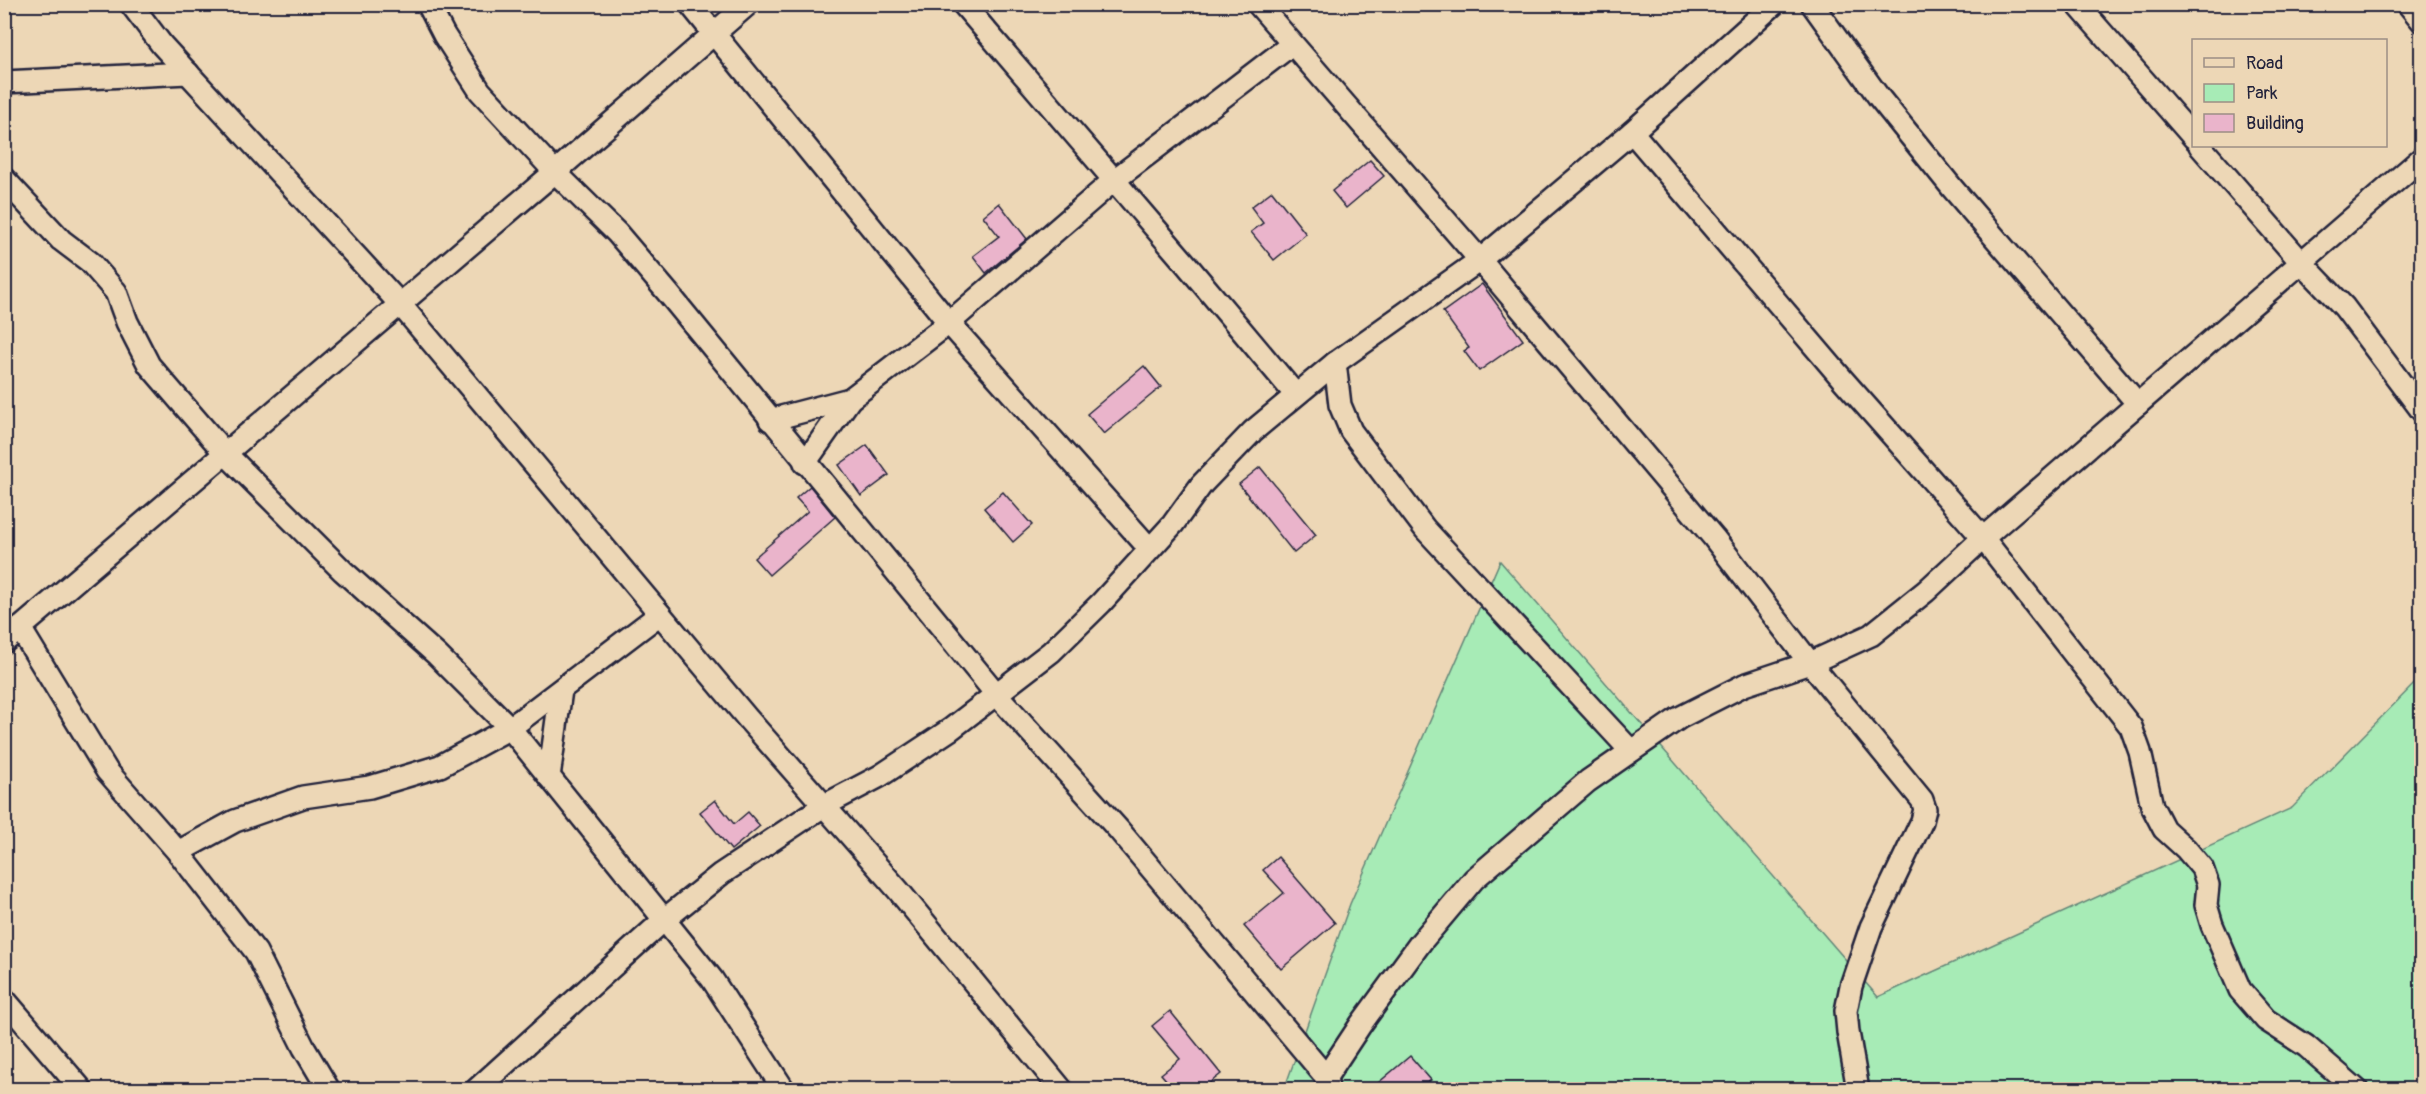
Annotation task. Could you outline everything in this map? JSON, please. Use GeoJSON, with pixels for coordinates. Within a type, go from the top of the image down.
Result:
{"type":"FeatureCollection","features":[{"type":"Feature","properties":{"kind":"street"},"geometry":{"type":"LineString","coordinates":[[131,4],[162,45],[400,303],[1062,1089]]}},
{"type":"Feature","properties":{"kind":"street"},"geometry":{"type":"LineString","coordinates":[[428,4],[444,35],[480,91],[555,172],[617,233],[997,696],[1118,829],[1327,1083],[1360,1024],[1420,942],[1474,879],[1588,781],[1678,718],[1744,685],[1810,663],[1871,635],[1926,591],[1983,538],[2421,158]]}},
{"type":"Feature","properties":{"kind":"street"},"geometry":{"type":"LineString","coordinates":[[690,4],[949,323],[1149,548]]}},
{"type":"Feature","properties":{"kind":"street"},"geometry":{"type":"LineString","coordinates":[[329,1089],[304,1048],[256,952],[178,852],[107,771],[12,635],[555,172],[748,4]]}},
{"type":"Feature","properties":{"kind":"street"},"geometry":{"type":"LineString","coordinates":[[963,4],[1295,394]]}},
{"type":"Feature","properties":{"kind":"street"},"geometry":{"type":"LineString","coordinates":[[1258,4],[1291,45],[1480,260],[1713,538],[1810,663],[1922,800],[1925,809],[1922,821],[1870,927],[1851,986],[1846,1011],[1858,1089]]}},
{"type":"Feature","properties":{"kind":"street"},"geometry":{"type":"LineString","coordinates":[[477,1089],[665,919],[721,874],[825,805],[880,776],[997,696],[1059,644],[1101,603],[1173,524],[1202,484],[1245,438],[1335,363],[1480,260],[1632,132],[1774,4]]}},
{"type":"Feature","properties":{"kind":"street"},"geometry":{"type":"LineString","coordinates":[[1812,4],[1878,96],[2138,404]]}},
{"type":"Feature","properties":{"kind":"street"},"geometry":{"type":"LineString","coordinates":[[2077,4],[2192,137]]}},
{"type":"Feature","properties":{"kind":"street"},"geometry":{"type":"LineString","coordinates":[[2408,4],[2421,21]]}},
{"type":"Feature","properties":{"kind":"street"},"geometry":{"type":"LineString","coordinates":[[805,463],[850,399],[949,323],[1113,181],[1291,45]]}},
{"type":"Feature","properties":{"kind":"street"},"geometry":{"type":"LineString","coordinates":[[4,82],[188,73]]}},
{"type":"Feature","properties":{"kind":"street"},"geometry":{"type":"LineString","coordinates":[[1632,132],[1836,372],[1983,538],[2131,727],[2140,752],[2152,806],[2164,829],[2202,868],[2208,885],[2206,905],[2212,925],[2240,990],[2266,1020],[2306,1046],[2355,1089]]}},
{"type":"Feature","properties":{"kind":"street"},"geometry":{"type":"LineString","coordinates":[[2201,147],[2301,262],[2344,307],[2421,411]]}},
{"type":"Feature","properties":{"kind":"street"},"geometry":{"type":"LineString","coordinates":[[4,179],[61,240],[90,262],[116,292],[149,365],[224,452],[343,571],[437,656],[510,728],[712,979],[784,1089]]}},
{"type":"Feature","properties":{"kind":"street"},"geometry":{"type":"LineString","coordinates":[[1335,363],[1340,405],[1351,431],[1425,529],[1631,751]]}},
{"type":"Feature","properties":{"kind":"street"},"geometry":{"type":"LineString","coordinates":[[770,420],[850,399]]}},
{"type":"Feature","properties":{"kind":"street"},"geometry":{"type":"LineString","coordinates":[[178,852],[235,821],[303,797],[370,787],[440,766],[510,728],[660,614]]}},
{"type":"Feature","properties":{"kind":"street"},"geometry":{"type":"LineString","coordinates":[[549,777],[561,690]]}},
{"type":"Feature","properties":{"kind":"street"},"geometry":{"type":"LineString","coordinates":[[4,999],[82,1089]]}},
{"type":"Feature","properties":{"kind":"green space"},"geometry":{"type":"Polygon","coordinates":[[[1500,561],[1878,997],[2292,808],[2421,677],[2421,1089],[1284,1090],[1350,904],[1500,561]]]}},
{"type":"Feature","properties":{"kind":"building"},"geometry":{"type":"Polygon","coordinates":[[[1370,160],[1384,176],[1346,208],[1332,191],[1370,160]]]}},
{"type":"Feature","properties":{"kind":"building"},"geometry":{"type":"Polygon","coordinates":[[[1272,191],[1306,234],[1274,260],[1251,232],[1263,223],[1251,207],[1272,191]]]}},
{"type":"Feature","properties":{"kind":"building"},"geometry":{"type":"Polygon","coordinates":[[[999,203],[1027,239],[986,273],[973,256],[999,236],[983,216],[999,203]]]}},
{"type":"Feature","properties":{"kind":"building"},"geometry":{"type":"Polygon","coordinates":[[[1482,284],[1523,340],[1479,371],[1464,351],[1469,348],[1443,312],[1482,284]]]}},
{"type":"Feature","properties":{"kind":"building"},"geometry":{"type":"Polygon","coordinates":[[[1144,366],[1161,387],[1104,434],[1087,414],[1144,366]]]}},
{"type":"Feature","properties":{"kind":"building"},"geometry":{"type":"Polygon","coordinates":[[[867,445],[889,475],[861,496],[839,465],[867,445]]]}},
{"type":"Feature","properties":{"kind":"building"},"geometry":{"type":"Polygon","coordinates":[[[1260,467],[1316,535],[1294,553],[1239,484],[1260,467]]]}},
{"type":"Feature","properties":{"kind":"building"},"geometry":{"type":"Polygon","coordinates":[[[810,486],[835,517],[769,575],[754,558],[808,511],[796,498],[810,486]]]}},
{"type":"Feature","properties":{"kind":"building"},"geometry":{"type":"Polygon","coordinates":[[[1003,492],[1032,525],[1013,542],[984,508],[1003,492]]]}},
{"type":"Feature","properties":{"kind":"building"},"geometry":{"type":"Polygon","coordinates":[[[715,800],[734,824],[748,812],[760,826],[731,850],[700,812],[715,800]]]}},
{"type":"Feature","properties":{"kind":"building"},"geometry":{"type":"Polygon","coordinates":[[[1278,857],[1335,923],[1281,969],[1244,926],[1284,893],[1263,870],[1278,857]]]}},
{"type":"Feature","properties":{"kind":"building"},"geometry":{"type":"Polygon","coordinates":[[[1170,1011],[1221,1074],[1202,1089],[1174,1089],[1161,1074],[1180,1059],[1152,1026],[1170,1011]]]}},
{"type":"Feature","properties":{"kind":"building"},"geometry":{"type":"Polygon","coordinates":[[[1410,1056],[1431,1080],[1420,1089],[1371,1089],[1410,1056]]]}}]}
